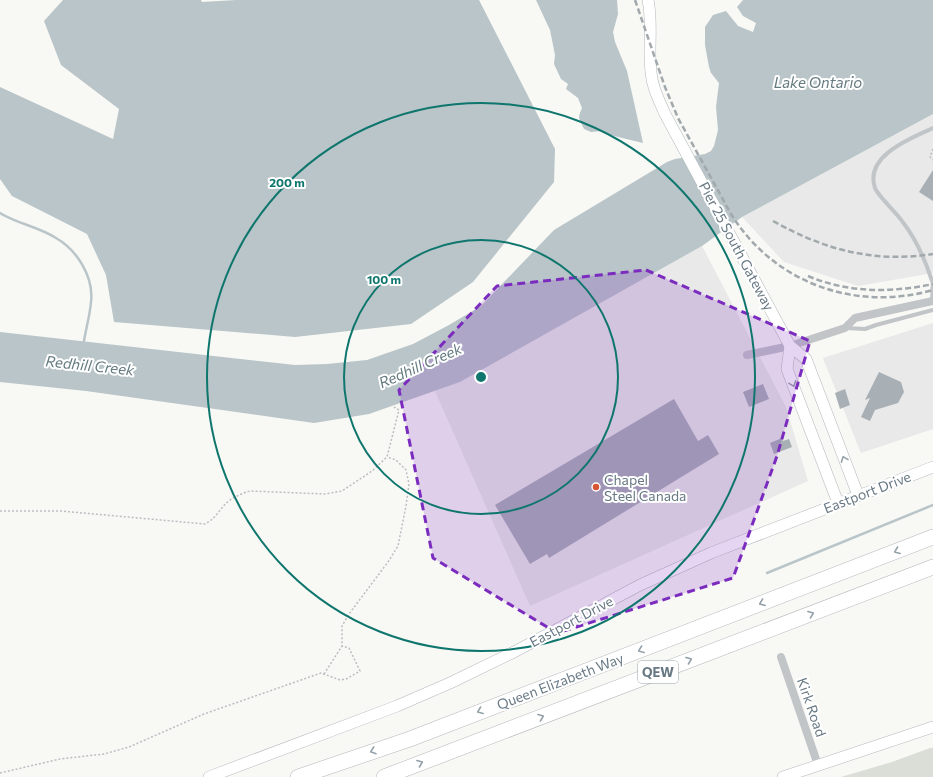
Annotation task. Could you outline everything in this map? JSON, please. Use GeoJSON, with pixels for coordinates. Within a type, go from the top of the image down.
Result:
{"type":"FeatureCollection","features":[{"type":"Feature","properties":{"kind":"highway","name":"Queen Elizabeth Way"},"geometry":{"type":"LineString","coordinates":[[298,777],[410,739],[933,537]]}},
{"type":"Feature","properties":{"kind":"highway","name":"Queen Elizabeth Way"},"geometry":{"type":"LineString","coordinates":[[384,777],[933,567]]}},
{"type":"Feature","properties":{"kind":"street","name":"Pier 25 South Gateway"},"geometry":{"type":"LineString","coordinates":[[648,0],[650,22],[650,72],[653,86],[665,114],[790,346],[806,360],[858,496]]}},
{"type":"Feature","properties":{"kind":"street"},"geometry":{"type":"LineString","coordinates":[[748,355],[790,346],[845,328],[855,318],[932,301]]}},
{"type":"Feature","properties":{"kind":"street"},"geometry":{"type":"LineString","coordinates":[[790,346],[787,369],[838,503]]}},
{"type":"Feature","properties":{"kind":"street","name":"Eastport Drive"},"geometry":{"type":"LineString","coordinates":[[209,777],[345,726],[450,683],[514,652],[640,585],[711,553],[933,467]]}},
{"type":"Feature","properties":{"kind":"street","name":"Kirk Road"},"geometry":{"type":"LineString","coordinates":[[781,657],[818,765]]}},
{"type":"Feature","properties":{"kind":"street"},"geometry":{"type":"LineString","coordinates":[[783,777],[933,727]]}},
{"type":"Feature","properties":{"kind":"lane"},"geometry":{"type":"LineString","coordinates":[[932,301],[933,280],[920,249],[903,222],[875,189],[873,176],[878,163],[890,150],[933,128]]}},
{"type":"Feature","properties":{"kind":"lane"},"geometry":{"type":"LineString","coordinates":[[845,328],[865,329],[876,324],[933,310]]}},
{"type":"Feature","properties":{"kind":"path"},"geometry":{"type":"LineString","coordinates":[[933,149],[930,157],[933,160]]}},
{"type":"Feature","properties":{"kind":"path"},"geometry":{"type":"LineString","coordinates":[[0,511],[61,511],[205,524],[213,520],[228,501],[240,494],[250,491],[325,494],[342,491],[372,470],[387,457],[399,410],[394,407]]}},
{"type":"Feature","properties":{"kind":"path"},"geometry":{"type":"LineString","coordinates":[[324,674],[342,646],[342,626],[398,546],[409,484],[406,470],[396,460],[387,457]]}},
{"type":"Feature","properties":{"kind":"path"},"geometry":{"type":"LineString","coordinates":[[0,773],[60,759],[104,754],[129,747],[204,714],[321,673],[332,679],[346,679],[360,671],[350,648],[342,646]]}},
{"type":"Feature","properties":{"kind":"highlighted area"},"geometry":{"type":"Polygon","coordinates":[[[646,270],[810,341],[777,456],[733,578],[557,633],[433,558],[399,390],[497,286],[646,270]]]}},
{"type":"Feature","properties":{"kind":"shaded area"},"geometry":{"type":"Polygon","coordinates":[[[933,114],[933,273],[858,286],[784,262],[742,217],[933,114]]]}},
{"type":"Feature","properties":{"kind":"shaded area"},"geometry":{"type":"Polygon","coordinates":[[[702,246],[786,407],[808,481],[530,606],[435,391],[460,382],[702,246]]]}},
{"type":"Feature","properties":{"kind":"shaded area"},"geometry":{"type":"Polygon","coordinates":[[[933,323],[933,429],[861,453],[823,358],[933,323]]]}},
{"type":"Feature","properties":{"kind":"shaded area"},"geometry":{"type":"Polygon","coordinates":[[[933,748],[933,777],[841,777],[892,762],[933,748]]]}},
{"type":"Feature","properties":{"kind":"water"},"geometry":{"type":"Polygon","coordinates":[[[63,0],[201,0],[202,2],[236,0],[479,0],[555,149],[554,182],[473,282],[411,324],[295,337],[114,322],[106,275],[87,234],[12,196],[0,179],[0,87],[113,139],[119,109],[61,65],[44,21],[63,0]]]}},
{"type":"Feature","properties":{"kind":"water"},"geometry":{"type":"Polygon","coordinates":[[[536,0],[617,0],[618,14],[613,32],[615,42],[627,71],[643,143],[610,135],[602,131],[591,132],[584,129],[579,118],[582,108],[578,98],[566,89],[568,84],[561,79],[554,64],[555,55],[550,30],[536,0]]]}},
{"type":"Feature","properties":{"kind":"water"},"geometry":{"type":"Polygon","coordinates":[[[743,0],[933,0],[933,114],[742,217],[702,246],[460,382],[369,414],[314,423],[86,391],[0,382],[0,332],[295,365],[327,364],[367,360],[413,344],[481,306],[554,230],[667,162],[675,159],[705,154],[711,151],[714,146],[718,130],[716,107],[719,83],[711,73],[709,67],[705,45],[705,27],[713,15],[726,11],[738,26],[753,32],[756,23],[743,16],[737,7],[743,0]]]}},
{"type":"Feature","properties":{"kind":"building"},"geometry":{"type":"Polygon","coordinates":[[[933,170],[933,201],[919,192],[933,170]]]}},
{"type":"Feature","properties":{"kind":"building"},"geometry":{"type":"Polygon","coordinates":[[[879,372],[901,382],[904,392],[898,403],[875,410],[870,421],[861,417],[870,398],[865,400],[879,372]]]}},
{"type":"Feature","properties":{"kind":"building"},"geometry":{"type":"Polygon","coordinates":[[[763,384],[769,399],[749,407],[743,392],[763,384]]]}},
{"type":"Feature","properties":{"kind":"building"},"geometry":{"type":"Polygon","coordinates":[[[845,389],[850,405],[840,409],[835,393],[845,389]]]}},
{"type":"Feature","properties":{"kind":"building","name":"Chapel Steel Canada"},"geometry":{"type":"Polygon","coordinates":[[[674,399],[698,441],[708,435],[719,454],[549,558],[547,554],[530,564],[495,505],[674,399]]]}},
{"type":"Feature","properties":{"kind":"building"},"geometry":{"type":"Polygon","coordinates":[[[782,438],[783,441],[789,439],[792,447],[774,454],[770,443],[782,438]]]}},
{"type":"Feature","properties":{"kind":"waterway"},"geometry":{"type":"LineString","coordinates":[[0,213],[49,234],[64,243],[77,257],[87,274],[91,293],[84,341]]}},
{"type":"Feature","properties":{"kind":"waterway"},"geometry":{"type":"LineString","coordinates":[[767,573],[933,505]]}},
{"type":"Feature","properties":{"kind":"railway"},"geometry":{"type":"LineString","coordinates":[[635,0],[665,87],[678,118],[731,214],[749,238],[770,258],[793,274],[819,286],[846,294],[875,297],[904,296],[933,290]]}},
{"type":"Feature","properties":{"kind":"railway"},"geometry":{"type":"LineString","coordinates":[[773,221],[812,240],[850,252],[890,257],[933,254]]}},
{"type":"Feature","properties":{"kind":"railway"},"geometry":{"type":"LineString","coordinates":[[808,276],[838,286],[870,290],[901,289],[933,284]]}},
{"type":"Feature","properties":{"kind":"place","name":"Chapel Steel Canada"},"geometry":{"type":"Point","coordinates":[596,487]}},
{"type":"Feature","properties":{"kind":"water label","name":"Lake Ontario"},"geometry":{"type":"Point","coordinates":[818,82]}},
{"type":"Feature","properties":{"kind":"water label","name":"Redhill Creek"},"geometry":{"type":"Point","coordinates":[90,365]}},
{"type":"Feature","properties":{"kind":"water label","name":"Redhill Creek"},"geometry":{"type":"Point","coordinates":[420,365]}}]}
